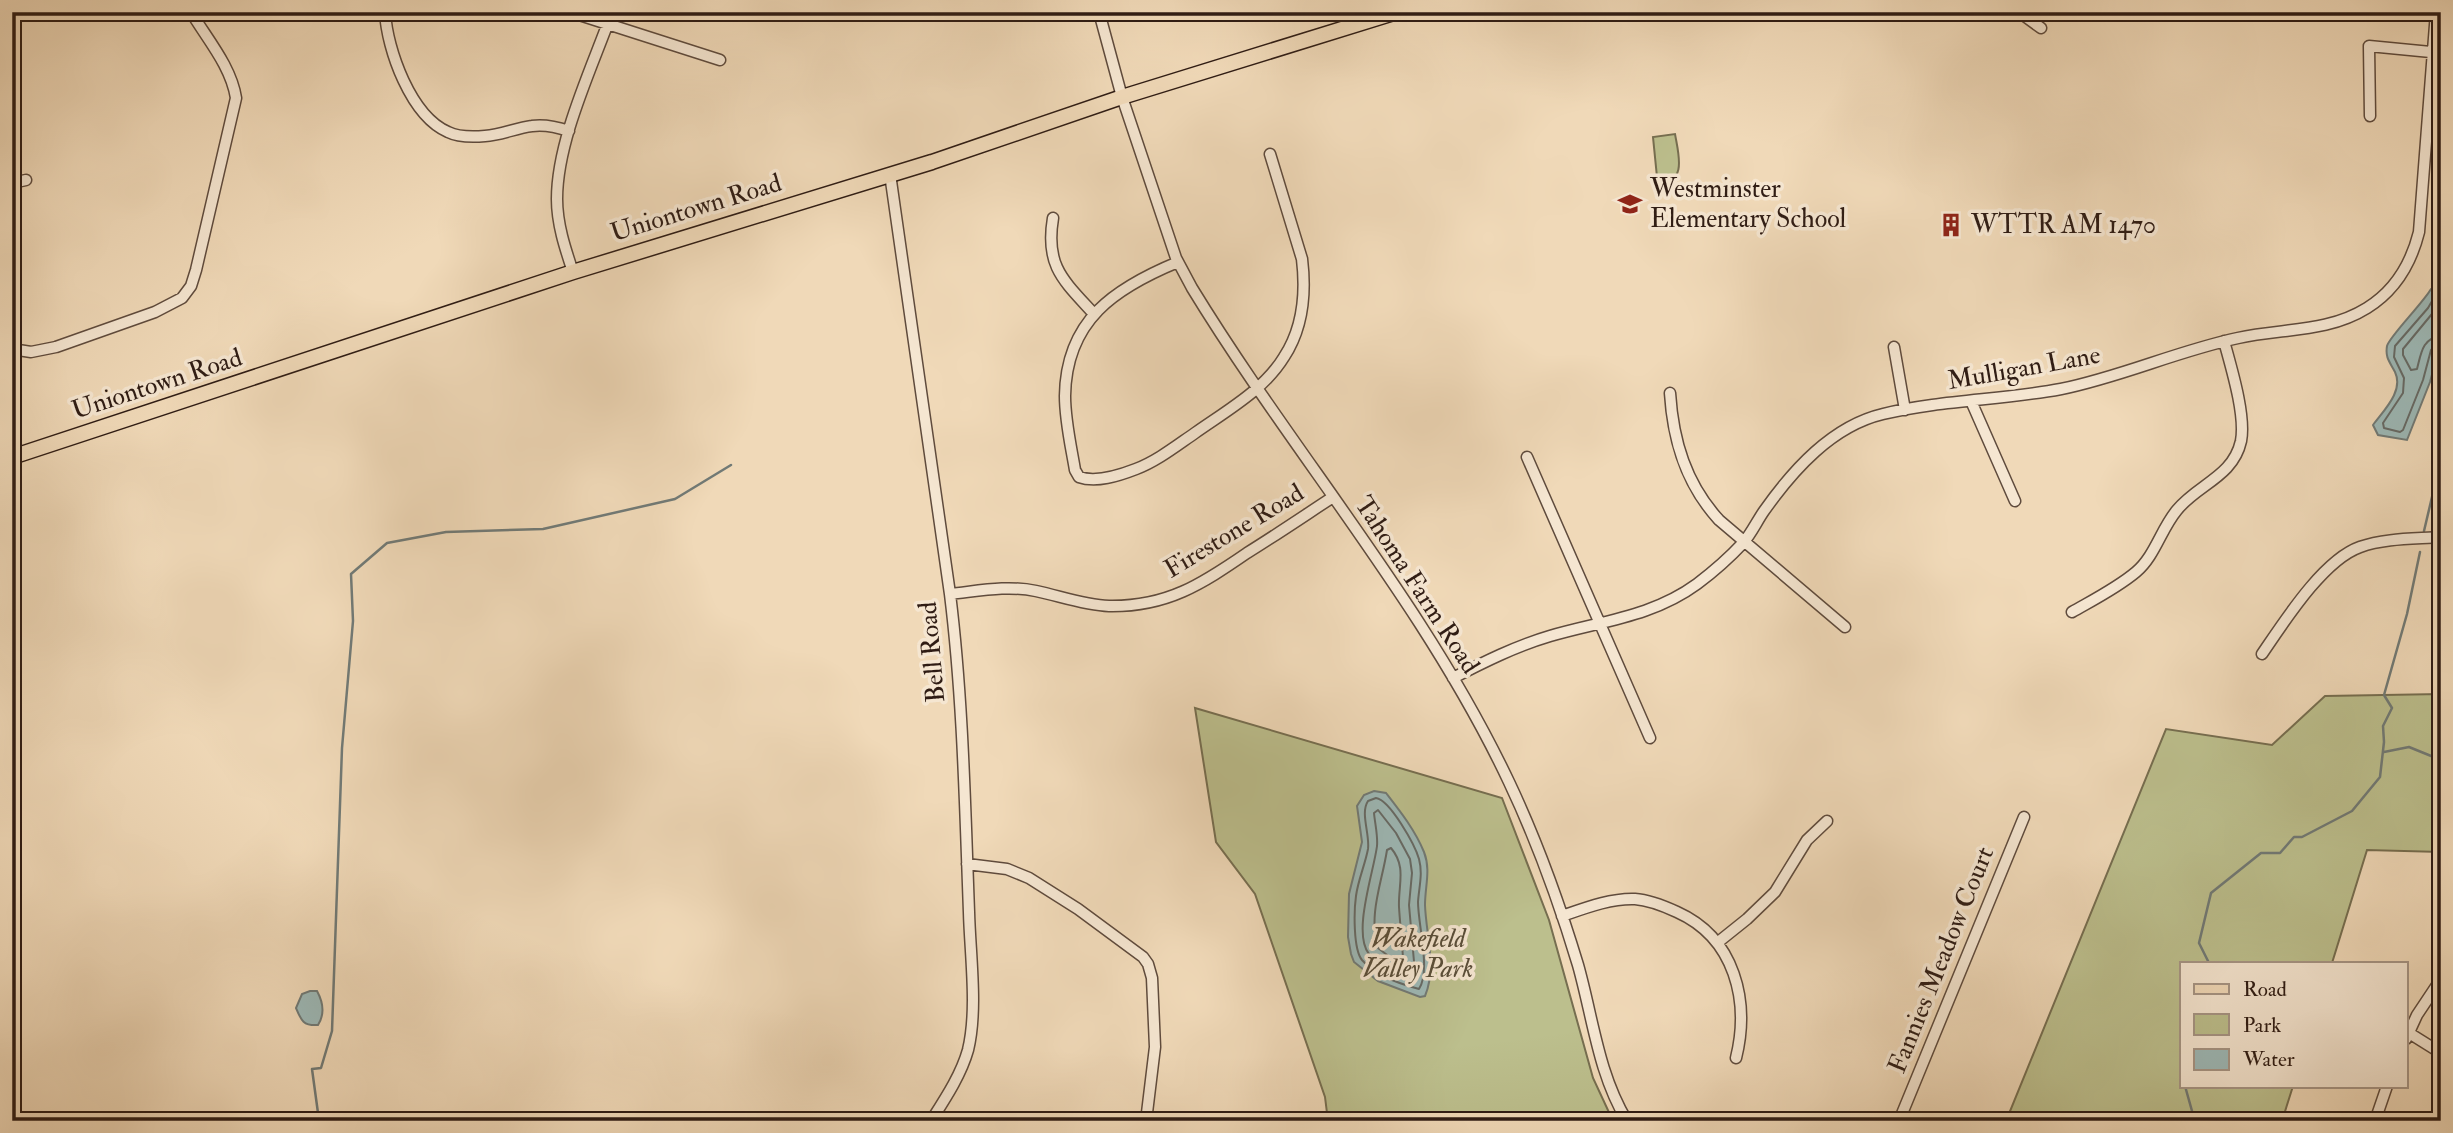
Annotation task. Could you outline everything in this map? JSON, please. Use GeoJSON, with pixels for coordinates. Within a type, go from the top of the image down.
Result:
{"type":"FeatureCollection","features":[{"type":"Feature","properties":{"kind":"main road","name":"Uniontown Road"},"geometry":{"type":"LineString","coordinates":[[12,457],[572,272],[985,145],[1122,97],[1397,12]]}},
{"type":"Feature","properties":{"kind":"street"},"geometry":{"type":"LineString","coordinates":[[12,349],[31,352],[56,347],[172,305],[187,293],[196,270],[236,97],[225,66],[191,12]]}},
{"type":"Feature","properties":{"kind":"street"},"geometry":{"type":"LineString","coordinates":[[385,12],[387,34],[399,68],[419,107],[438,127],[458,136],[486,136],[540,125],[569,131]]}},
{"type":"Feature","properties":{"kind":"street"},"geometry":{"type":"LineString","coordinates":[[570,12],[720,60]]}},
{"type":"Feature","properties":{"kind":"street"},"geometry":{"type":"LineString","coordinates":[[572,272],[562,235],[557,198],[559,170],[569,131],[612,12]]}},
{"type":"Feature","properties":{"kind":"street","name":"Tahoma Farm Road"},"geometry":{"type":"LineString","coordinates":[[1099,12],[1122,97],[1178,262],[1207,312],[1411,610],[1453,678],[1510,783],[1545,866],[1578,968],[1604,1072],[1626,1121]]}},
{"type":"Feature","properties":{"kind":"street"},"geometry":{"type":"LineString","coordinates":[[2020,12],[2041,28]]}},
{"type":"Feature","properties":{"kind":"street","name":"Mulligan Lane"},"geometry":{"type":"LineString","coordinates":[[1453,678],[1526,644],[1642,613],[1677,597],[1710,574],[1744,542],[1790,477],[1827,442],[1881,414],[2057,390],[2105,380],[2199,347],[2336,323],[2377,301],[2402,276],[2415,249],[2422,215],[2436,52],[2436,12]]}},
{"type":"Feature","properties":{"kind":"street"},"geometry":{"type":"LineString","coordinates":[[2370,116],[2369,46],[2436,52]]}},
{"type":"Feature","properties":{"kind":"street"},"geometry":{"type":"LineString","coordinates":[[1178,262],[1133,283],[1106,301],[1079,337],[1069,361],[1065,395],[1075,470],[1079,477],[1090,481],[1120,475],[1155,460],[1258,388],[1274,372],[1286,354],[1299,323],[1304,296],[1302,259],[1270,154]]}},
{"type":"Feature","properties":{"kind":"street","name":"Bell Road"},"geometry":{"type":"LineString","coordinates":[[890,174],[950,594],[957,658],[967,864],[970,1037],[961,1069],[931,1121]]}},
{"type":"Feature","properties":{"kind":"street"},"geometry":{"type":"LineString","coordinates":[[12,183],[26,180]]}},
{"type":"Feature","properties":{"kind":"street"},"geometry":{"type":"LineString","coordinates":[[1053,218],[1050,245],[1055,264],[1064,281],[1094,314]]}},
{"type":"Feature","properties":{"kind":"street"},"geometry":{"type":"LineString","coordinates":[[2072,612],[2141,568],[2182,504],[2215,480],[2235,458],[2241,439],[2242,418],[2224,341]]}},
{"type":"Feature","properties":{"kind":"street"},"geometry":{"type":"LineString","coordinates":[[1894,347],[1905,410]]}},
{"type":"Feature","properties":{"kind":"street"},"geometry":{"type":"LineString","coordinates":[[1670,393],[1676,438],[1689,478],[1707,507],[1744,542],[1845,627]]}},
{"type":"Feature","properties":{"kind":"street"},"geometry":{"type":"LineString","coordinates":[[1971,401],[2015,501]]}},
{"type":"Feature","properties":{"kind":"street"},"geometry":{"type":"LineString","coordinates":[[1527,457],[1650,738]]}},
{"type":"Feature","properties":{"kind":"street","name":"Firestone Road"},"geometry":{"type":"LineString","coordinates":[[950,594],[1004,588],[1035,590],[1107,606],[1163,600],[1186,592],[1212,578],[1333,497]]}},
{"type":"Feature","properties":{"kind":"street"},"geometry":{"type":"LineString","coordinates":[[2262,654],[2296,606],[2346,554],[2373,544],[2441,537]]}},
{"type":"Feature","properties":{"kind":"street","name":"Fannies Meadow Court"},"geometry":{"type":"LineString","coordinates":[[1899,1121],[2024,817]]}},
{"type":"Feature","properties":{"kind":"street"},"geometry":{"type":"LineString","coordinates":[[1717,943],[1747,919],[1774,892],[1807,840],[1827,821]]}},
{"type":"Feature","properties":{"kind":"street"},"geometry":{"type":"LineString","coordinates":[[967,864],[1007,869],[1029,878],[1078,909],[1143,957],[1148,964],[1152,978],[1155,1047],[1146,1121]]}},
{"type":"Feature","properties":{"kind":"street"},"geometry":{"type":"LineString","coordinates":[[1562,916],[1608,902],[1636,899],[1681,914],[1698,925],[1717,943],[1732,967],[1740,993],[1741,1038],[1735,1058]]}},
{"type":"Feature","properties":{"kind":"street"},"geometry":{"type":"LineString","coordinates":[[2408,1034],[2441,979]]}},
{"type":"Feature","properties":{"kind":"street"},"geometry":{"type":"LineString","coordinates":[[2408,1036],[2441,1053]]}},
{"type":"Feature","properties":{"kind":"street"},"geometry":{"type":"LineString","coordinates":[[2375,1121],[2386,1088]]}},
{"type":"Feature","properties":{"kind":"green space"},"geometry":{"type":"Polygon","coordinates":[[[1675,134],[1679,159],[1677,173],[1667,184],[1658,187],[1653,137],[1675,134]]]}},
{"type":"Feature","properties":{"kind":"green space"},"geometry":{"type":"Polygon","coordinates":[[[2441,694],[2441,852],[2367,850],[2332,962],[2180,962],[2180,1088],[2292,1088],[2282,1121],[2006,1121],[2166,729],[2272,745],[2325,696],[2441,694]]]}},
{"type":"Feature","properties":{"kind":"green space","name":"Wakefield Valley Park"},"geometry":{"type":"Polygon","coordinates":[[[1195,708],[1502,798],[1549,920],[1593,1078],[1613,1121],[1328,1121],[1325,1097],[1255,894],[1216,842],[1195,708]]]}},
{"type":"Feature","properties":{"kind":"water"},"geometry":{"type":"Polygon","coordinates":[[[2441,286],[2441,341],[2430,382],[2407,440],[2378,435],[2373,425],[2392,400],[2397,386],[2395,372],[2387,357],[2387,346],[2431,289],[2441,286]]]}},
{"type":"Feature","properties":{"kind":"water"},"geometry":{"type":"Polygon","coordinates":[[[1374,791],[1386,793],[1407,821],[1426,859],[1425,905],[1431,962],[1425,996],[1420,997],[1378,981],[1354,962],[1351,954],[1348,937],[1349,894],[1362,842],[1357,806],[1364,795],[1374,791]]]}},
{"type":"Feature","properties":{"kind":"water"},"geometry":{"type":"Polygon","coordinates":[[[317,991],[322,1004],[322,1017],[318,1025],[303,1021],[296,1008],[302,994],[317,991]]]}},
{"type":"Feature","properties":{"kind":"waterway"},"geometry":{"type":"LineString","coordinates":[[2424,531],[2440,463],[2437,438],[2441,431]]}},
{"type":"Feature","properties":{"kind":"waterway"},"geometry":{"type":"LineString","coordinates":[[317,1121],[312,1069],[321,1068],[332,1031],[342,748],[353,621],[351,574],[387,543],[446,532],[543,529],[675,499],[731,465]]}},
{"type":"Feature","properties":{"kind":"waterway"},"geometry":{"type":"LineString","coordinates":[[2208,962],[2199,943],[2211,893],[2261,853],[2280,853],[2294,837],[2302,837],[2352,811],[2380,777],[2383,726],[2392,708],[2384,695],[2407,614],[2420,552]]}},
{"type":"Feature","properties":{"kind":"waterway"},"geometry":{"type":"LineString","coordinates":[[2384,752],[2409,747],[2441,760]]}},
{"type":"Feature","properties":{"kind":"waterway"},"geometry":{"type":"LineString","coordinates":[[2186,1088],[2192,1111],[2188,1121]]}},
{"type":"Feature","properties":{"kind":"place","name":"Westminster Elementary School"},"geometry":{"type":"Point","coordinates":[1630,204]}},
{"type":"Feature","properties":{"kind":"place","name":"WTTR AM 1470"},"geometry":{"type":"Point","coordinates":[1951,225]}}]}
